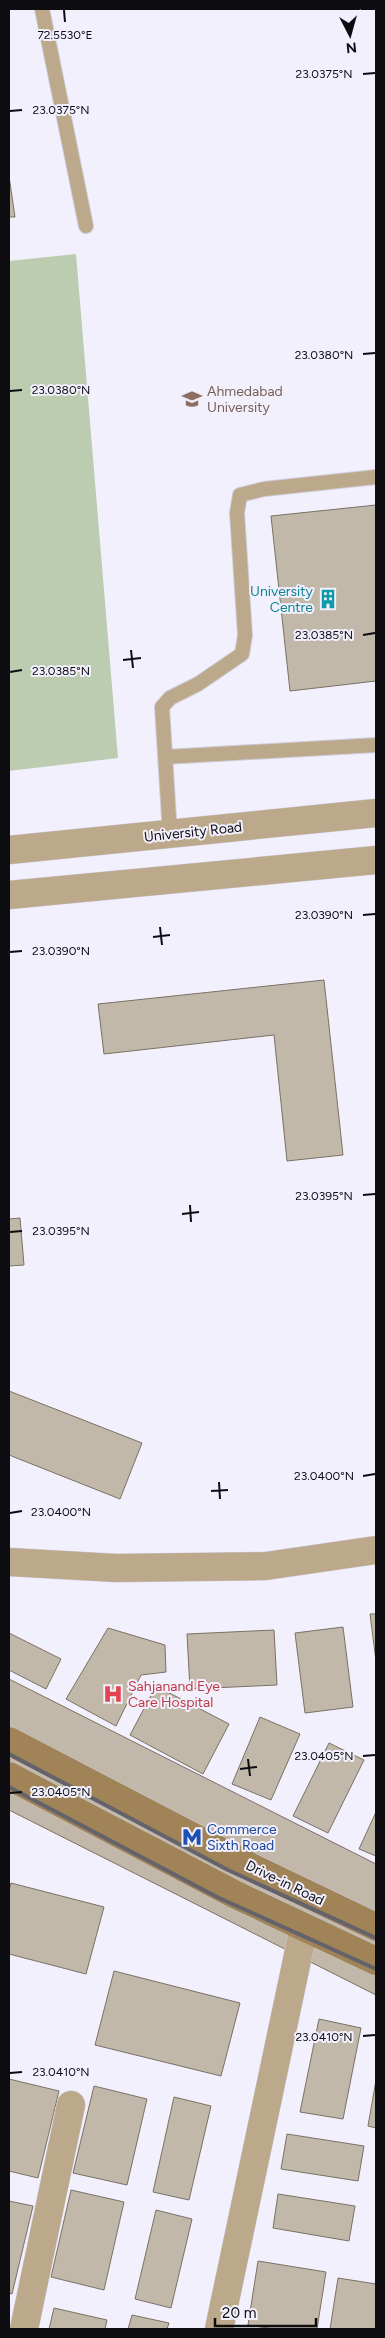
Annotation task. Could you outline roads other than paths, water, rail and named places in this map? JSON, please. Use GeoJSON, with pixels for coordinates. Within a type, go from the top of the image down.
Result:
{"type":"FeatureCollection","features":[{"type":"Feature","properties":{"kind":"main road","name":"Drive-in Road"},"geometry":{"type":"LineString","coordinates":[[9,1741],[249,1866],[376,1927]]}},
{"type":"Feature","properties":{"kind":"main road"},"geometry":{"type":"LineString","coordinates":[[9,1776],[234,1894],[376,1961]]}},
{"type":"Feature","properties":{"kind":"street","name":"University Road"},"geometry":{"type":"LineString","coordinates":[[9,850],[376,813]]}},
{"type":"Feature","properties":{"kind":"street"},"geometry":{"type":"LineString","coordinates":[[9,895],[376,860]]}},
{"type":"Feature","properties":{"kind":"street"},"geometry":{"type":"LineString","coordinates":[[9,1562],[116,1568],[266,1566],[376,1550]]}},
{"type":"Feature","properties":{"kind":"street"},"geometry":{"type":"LineString","coordinates":[[220,2329],[304,1927]]}},
{"type":"Feature","properties":{"kind":"street"},"geometry":{"type":"LineString","coordinates":[[24,2329],[71,2106]]}},
{"type":"Feature","properties":{"kind":"lane"},"geometry":{"type":"LineString","coordinates":[[42,9],[86,226]]}},
{"type":"Feature","properties":{"kind":"lane"},"geometry":{"type":"LineString","coordinates":[[170,834],[162,707],[170,698],[198,684],[242,654],[245,635],[237,513],[240,495],[264,489],[376,477]]}},
{"type":"Feature","properties":{"kind":"lane"},"geometry":{"type":"LineString","coordinates":[[165,758],[376,745]]}},
{"type":"Feature","properties":{"kind":"railway"},"geometry":{"type":"LineString","coordinates":[[9,1754],[228,1870],[376,1938]]}},
{"type":"Feature","properties":{"kind":"railway"},"geometry":{"type":"LineString","coordinates":[[9,1787],[217,1897],[376,1969]]}},
{"type":"Feature","properties":{"kind":"place","name":"Ahmedabad University"},"geometry":{"type":"Point","coordinates":[192,399]}},
{"type":"Feature","properties":{"kind":"place","name":"University Centre"},"geometry":{"type":"Point","coordinates":[328,599]}},
{"type":"Feature","properties":{"kind":"place","name":"Sahjanand Eye Care Hospital"},"geometry":{"type":"Point","coordinates":[113,1694]}},
{"type":"Feature","properties":{"kind":"place","name":"Commerce Sixth Road"},"geometry":{"type":"Point","coordinates":[192,1837]}}]}
